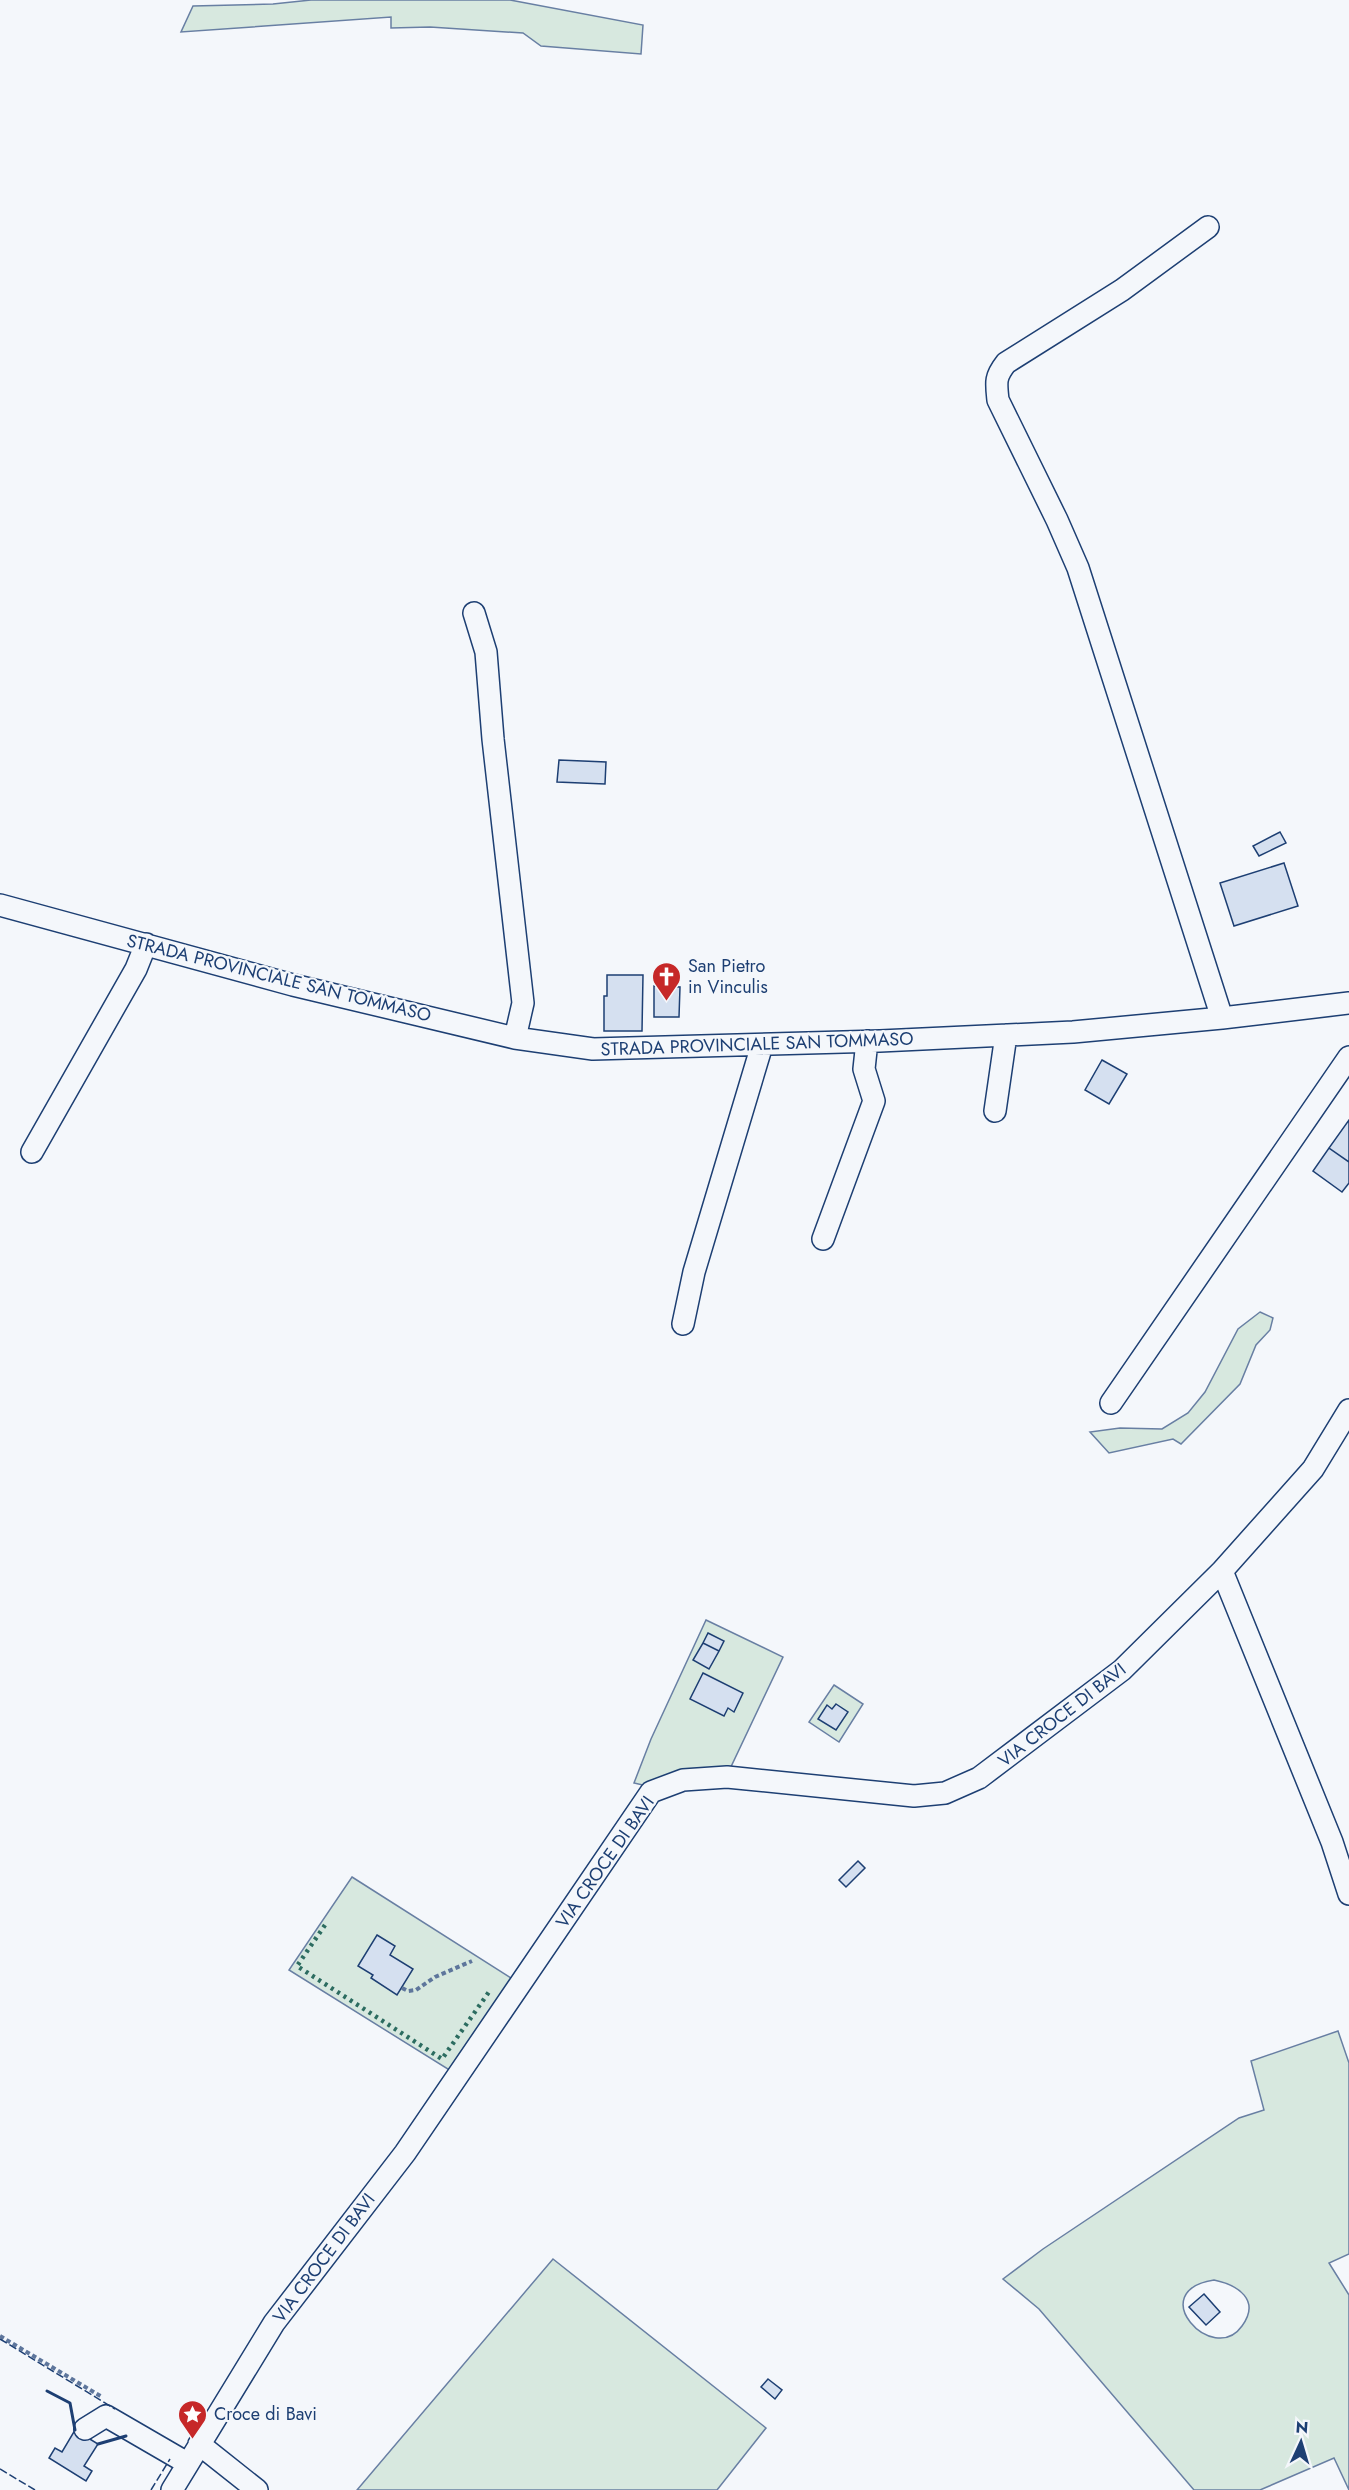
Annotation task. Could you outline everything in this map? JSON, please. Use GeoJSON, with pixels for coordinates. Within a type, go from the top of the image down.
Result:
{"type":"FeatureCollection","features":[{"type":"Feature","properties":{"kind":"street"},"geometry":{"type":"LineString","coordinates":[[1208,227],[1122,290],[1006,363],[997,374],[996,385],[998,400],[1078,568],[1222,1018]]}},
{"type":"Feature","properties":{"kind":"street"},"geometry":{"type":"LineString","coordinates":[[474,613],[486,652],[493,739],[523,1003],[515,1038]]}},
{"type":"Feature","properties":{"kind":"street","name":"STRADA PROVINCIALE SAN TOMMASO"},"geometry":{"type":"LineString","coordinates":[[0,905],[293,984],[515,1038],[604,1049],[1073,1032],[1349,1003]]}},
{"type":"Feature","properties":{"kind":"street"},"geometry":{"type":"LineString","coordinates":[[32,1152],[136,969],[146,944]]}},
{"type":"Feature","properties":{"kind":"street"},"geometry":{"type":"LineString","coordinates":[[995,1112],[1006,1035]]}},
{"type":"Feature","properties":{"kind":"street"},"geometry":{"type":"LineString","coordinates":[[823,1239],[874,1101],[864,1069],[867,1041]]}},
{"type":"Feature","properties":{"kind":"street"},"geometry":{"type":"LineString","coordinates":[[683,1324],[694,1272],[762,1045]]}},
{"type":"Feature","properties":{"kind":"street"},"geometry":{"type":"LineString","coordinates":[[1111,1403],[1349,1057]]}},
{"type":"Feature","properties":{"kind":"street","name":"VIA CROCE DI BAVI"},"geometry":{"type":"LineString","coordinates":[[172,2490],[274,2323],[405,2153],[651,1792],[683,1780],[727,1777],[914,1796],[945,1793],[979,1778],[1122,1670],[1222,1571],[1313,1469],[1349,1410]]}},
{"type":"Feature","properties":{"kind":"street"},"geometry":{"type":"LineString","coordinates":[[1222,1571],[1332,1842],[1349,1894]]}},
{"type":"Feature","properties":{"kind":"street"},"geometry":{"type":"LineString","coordinates":[[85,2429],[106,2416],[187,2463]]}},
{"type":"Feature","properties":{"kind":"street"},"geometry":{"type":"LineString","coordinates":[[199,2444],[256,2490]]}},
{"type":"Feature","properties":{"kind":"path"},"geometry":{"type":"LineString","coordinates":[[402,1988],[408,1991],[416,1990],[435,1977],[472,1961]]}},
{"type":"Feature","properties":{"kind":"path"},"geometry":{"type":"LineString","coordinates":[[0,2336],[111,2402]]}},
{"type":"Feature","properties":{"kind":"shaded area"},"geometry":{"type":"Polygon","coordinates":[[[311,0],[510,0],[643,25],[641,54],[541,46],[523,33],[430,27],[391,28],[391,17],[181,32],[193,6],[273,4],[311,0]]]}},
{"type":"Feature","properties":{"kind":"shaded area"},"geometry":{"type":"Polygon","coordinates":[[[1260,1312],[1273,1318],[1270,1330],[1256,1345],[1240,1384],[1181,1444],[1173,1439],[1109,1453],[1090,1432],[1120,1428],[1162,1429],[1188,1413],[1205,1392],[1238,1329],[1260,1312]]]}},
{"type":"Feature","properties":{"kind":"shaded area"},"geometry":{"type":"Polygon","coordinates":[[[706,1620],[783,1657],[728,1773],[647,1786],[634,1783],[651,1739],[706,1620]]]}},
{"type":"Feature","properties":{"kind":"shaded area"},"geometry":{"type":"Polygon","coordinates":[[[834,1685],[863,1704],[839,1742],[809,1722],[834,1685]]]}},
{"type":"Feature","properties":{"kind":"shaded area"},"geometry":{"type":"Polygon","coordinates":[[[352,1877],[514,1980],[451,2071],[289,1970],[352,1877]]]}},
{"type":"Feature","properties":{"kind":"shaded area"},"geometry":{"type":"Polygon","coordinates":[[[1338,2031],[1349,2063],[1349,2254],[1329,2263],[1349,2295],[1349,2490],[1334,2458],[1260,2490],[1194,2490],[1039,2309],[1003,2279],[1043,2249],[1239,2118],[1264,2110],[1251,2061],[1338,2031]],[[1214,2280],[1194,2287],[1184,2298],[1184,2310],[1190,2322],[1202,2332],[1215,2338],[1230,2336],[1242,2326],[1249,2309],[1244,2295],[1223,2282],[1214,2280]]]}},
{"type":"Feature","properties":{"kind":"shaded area"},"geometry":{"type":"Polygon","coordinates":[[[553,2259],[766,2428],[717,2490],[357,2490],[553,2259]]]}},
{"type":"Feature","properties":{"kind":"building"},"geometry":{"type":"Polygon","coordinates":[[[559,760],[606,762],[605,784],[557,782],[559,760]]]}},
{"type":"Feature","properties":{"kind":"building"},"geometry":{"type":"Polygon","coordinates":[[[1280,832],[1286,843],[1259,856],[1253,846],[1280,832]]]}},
{"type":"Feature","properties":{"kind":"building"},"geometry":{"type":"Polygon","coordinates":[[[1284,863],[1298,906],[1234,926],[1220,883],[1284,863]]]}},
{"type":"Feature","properties":{"kind":"building"},"geometry":{"type":"Polygon","coordinates":[[[607,975],[643,975],[642,1031],[604,1031],[604,996],[607,996],[607,975]]]}},
{"type":"Feature","properties":{"kind":"building","name":"San Pietro in Vinculis"},"geometry":{"type":"Polygon","coordinates":[[[654,986],[680,987],[679,1017],[654,1017],[654,986]]]}},
{"type":"Feature","properties":{"kind":"building"},"geometry":{"type":"Polygon","coordinates":[[[1102,1060],[1127,1074],[1109,1104],[1085,1090],[1102,1060]]]}},
{"type":"Feature","properties":{"kind":"building"},"geometry":{"type":"Polygon","coordinates":[[[1349,1120],[1349,1162],[1329,1148],[1349,1120]]]}},
{"type":"Feature","properties":{"kind":"building"},"geometry":{"type":"Polygon","coordinates":[[[1329,1148],[1349,1162],[1349,1183],[1342,1192],[1313,1171],[1329,1148]]]}},
{"type":"Feature","properties":{"kind":"building"},"geometry":{"type":"Polygon","coordinates":[[[708,1633],[724,1641],[719,1651],[703,1643],[708,1633]]]}},
{"type":"Feature","properties":{"kind":"building"},"geometry":{"type":"Polygon","coordinates":[[[703,1643],[719,1651],[709,1669],[693,1660],[703,1643]]]}},
{"type":"Feature","properties":{"kind":"building"},"geometry":{"type":"Polygon","coordinates":[[[703,1673],[743,1693],[734,1712],[728,1708],[724,1716],[690,1699],[703,1673]]]}},
{"type":"Feature","properties":{"kind":"building"},"geometry":{"type":"Polygon","coordinates":[[[836,1704],[848,1712],[836,1730],[818,1719],[827,1705],[832,1709],[836,1704]]]}},
{"type":"Feature","properties":{"kind":"building"},"geometry":{"type":"Polygon","coordinates":[[[858,1861],[865,1868],[846,1887],[839,1880],[858,1861]]]}},
{"type":"Feature","properties":{"kind":"building"},"geometry":{"type":"Polygon","coordinates":[[[377,1935],[395,1946],[390,1955],[413,1969],[397,1995],[371,1978],[373,1975],[358,1966],[377,1935]]]}},
{"type":"Feature","properties":{"kind":"building"},"geometry":{"type":"Polygon","coordinates":[[[1204,2294],[1220,2312],[1206,2325],[1189,2307],[1204,2294]]]}},
{"type":"Feature","properties":{"kind":"building"},"geometry":{"type":"Polygon","coordinates":[[[768,2379],[782,2390],[775,2399],[761,2387],[768,2379]]]}},
{"type":"Feature","properties":{"kind":"building"},"geometry":{"type":"Polygon","coordinates":[[[75,2430],[98,2444],[84,2466],[92,2471],[86,2481],[49,2458],[55,2448],[62,2452],[75,2430]]]}},
{"type":"Feature","properties":{"kind":"hedge"},"geometry":{"type":"LineString","coordinates":[[325,1925],[297,1966],[442,2059],[491,1989]]}},
{"type":"Feature","properties":{"kind":"fence"},"geometry":{"type":"LineString","coordinates":[[0,2339],[115,2409]]}},
{"type":"Feature","properties":{"kind":"fence"},"geometry":{"type":"LineString","coordinates":[[151,2490],[170,2459]]}},
{"type":"Feature","properties":{"kind":"fence"},"geometry":{"type":"LineString","coordinates":[[0,2469],[35,2490]]}},
{"type":"Feature","properties":{"kind":"wall"},"geometry":{"type":"LineString","coordinates":[[47,2391],[70,2403],[75,2430]]}},
{"type":"Feature","properties":{"kind":"wall"},"geometry":{"type":"LineString","coordinates":[[98,2444],[126,2436]]}},
{"type":"Feature","properties":{"kind":"place","name":"San Pietro in Vinculis"},"geometry":{"type":"Point","coordinates":[667,1002]}},
{"type":"Feature","properties":{"kind":"place","name":"Croce di Bavi"},"geometry":{"type":"Point","coordinates":[193,2440]}}]}
